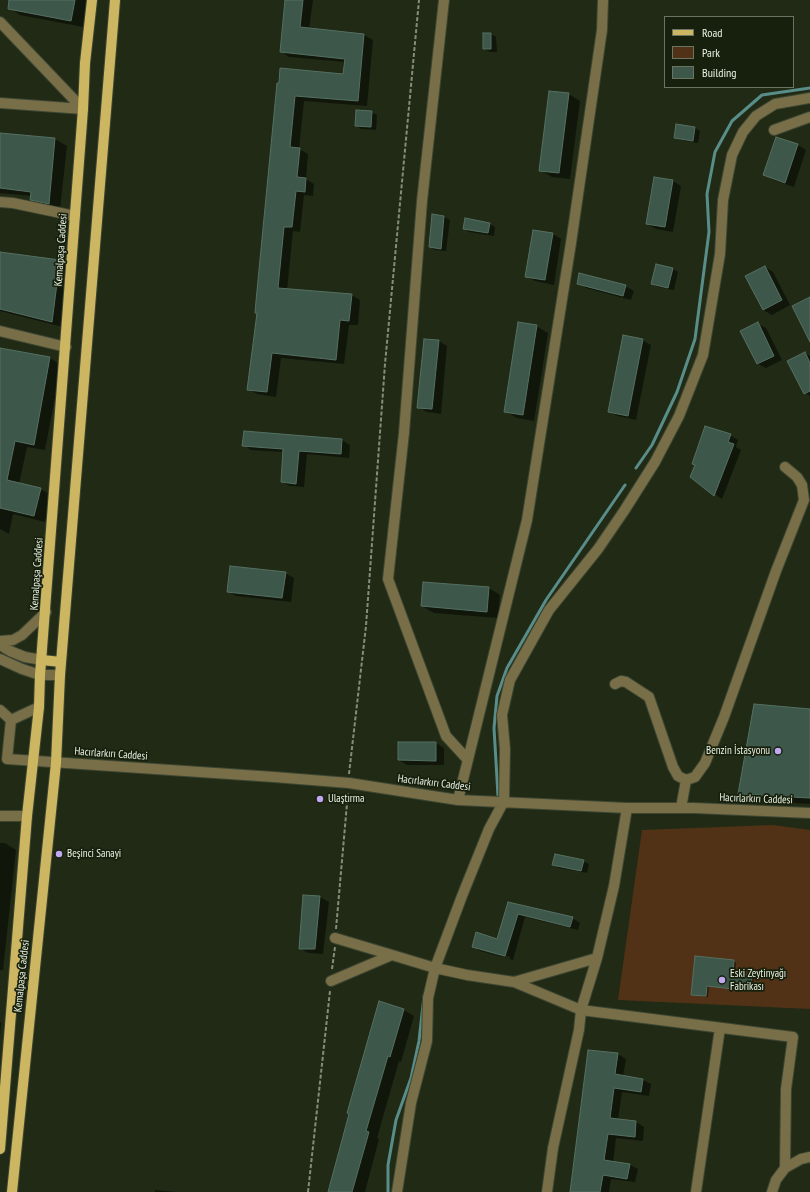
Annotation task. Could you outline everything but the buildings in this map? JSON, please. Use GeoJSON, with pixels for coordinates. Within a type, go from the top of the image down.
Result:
{"type":"FeatureCollection","features":[{"type":"Feature","properties":{"kind":"main road","name":"Kemalpaşa Caddesi"},"geometry":{"type":"LineString","coordinates":[[0,1146],[3,1088],[27,816],[39,706],[40,675],[76,216],[85,63],[92,0]]}},
{"type":"Feature","properties":{"kind":"main road"},"geometry":{"type":"LineString","coordinates":[[60,675],[115,0]]}},
{"type":"Feature","properties":{"kind":"main road"},"geometry":{"type":"LineString","coordinates":[[42,660],[61,662]]}},
{"type":"Feature","properties":{"kind":"main road","name":"Kemalpaşa Caddesi"},"geometry":{"type":"LineString","coordinates":[[12,1192],[56,762],[60,675]]}},
{"type":"Feature","properties":{"kind":"street"},"geometry":{"type":"LineString","coordinates":[[444,0],[422,201],[404,433],[388,579],[446,736],[468,760]]}},
{"type":"Feature","properties":{"kind":"street"},"geometry":{"type":"LineString","coordinates":[[458,800],[527,520],[571,243],[601,38],[603,0]]}},
{"type":"Feature","properties":{"kind":"street"},"geometry":{"type":"LineString","coordinates":[[0,22],[83,109]]}},
{"type":"Feature","properties":{"kind":"street"},"geometry":{"type":"LineString","coordinates":[[397,1192],[411,1103],[427,1041],[428,998],[435,968],[489,829],[504,801],[505,750],[502,715],[510,680],[549,610],[598,548],[624,511],[654,462],[679,416],[703,356],[720,254],[723,200],[732,155],[743,132],[756,116],[775,104],[810,98]]}},
{"type":"Feature","properties":{"kind":"street"},"geometry":{"type":"LineString","coordinates":[[0,103],[83,109]]}},
{"type":"Feature","properties":{"kind":"street"},"geometry":{"type":"LineString","coordinates":[[774,130],[810,117]]}},
{"type":"Feature","properties":{"kind":"street"},"geometry":{"type":"LineString","coordinates":[[0,202],[13,203],[76,216]]}},
{"type":"Feature","properties":{"kind":"street"},"geometry":{"type":"LineString","coordinates":[[0,331],[66,347]]}},
{"type":"Feature","properties":{"kind":"street"},"geometry":{"type":"LineString","coordinates":[[615,684],[621,681],[626,682],[649,697],[673,766],[678,776],[686,780],[695,777],[705,763],[724,717],[776,571],[804,500],[802,485],[797,477],[785,467]]}},
{"type":"Feature","properties":{"kind":"street"},"geometry":{"type":"LineString","coordinates":[[0,641],[12,640],[22,635],[46,612]]}},
{"type":"Feature","properties":{"kind":"street"},"geometry":{"type":"LineString","coordinates":[[0,645],[25,658],[42,660]]}},
{"type":"Feature","properties":{"kind":"street"},"geometry":{"type":"LineString","coordinates":[[0,659],[40,675],[60,675]]}},
{"type":"Feature","properties":{"kind":"street"},"geometry":{"type":"LineString","coordinates":[[0,710],[11,720],[39,706]]}},
{"type":"Feature","properties":{"kind":"street","name":"Hacırlarkırı Caddesi"},"geometry":{"type":"LineString","coordinates":[[11,720],[8,759],[274,777],[349,784],[458,800],[627,808],[681,808],[810,813]]}},
{"type":"Feature","properties":{"kind":"street"},"geometry":{"type":"LineString","coordinates":[[681,808],[686,780]]}},
{"type":"Feature","properties":{"kind":"street"},"geometry":{"type":"LineString","coordinates":[[547,1192],[553,1148],[579,1030],[581,1010],[597,958],[614,886],[627,808]]}},
{"type":"Feature","properties":{"kind":"street"},"geometry":{"type":"LineString","coordinates":[[0,816],[27,816]]}},
{"type":"Feature","properties":{"kind":"street"},"geometry":{"type":"LineString","coordinates":[[336,938],[435,968],[514,982],[581,1010],[793,1037],[786,1089],[785,1168]]}},
{"type":"Feature","properties":{"kind":"street"},"geometry":{"type":"LineString","coordinates":[[331,981],[392,955]]}},
{"type":"Feature","properties":{"kind":"street"},"geometry":{"type":"LineString","coordinates":[[514,982],[597,958]]}},
{"type":"Feature","properties":{"kind":"street"},"geometry":{"type":"LineString","coordinates":[[696,1192],[720,1028]]}},
{"type":"Feature","properties":{"kind":"street"},"geometry":{"type":"LineString","coordinates":[[772,1192],[776,1180],[785,1168],[801,1159],[810,1157]]}},
{"type":"Feature","properties":{"kind":"path"},"geometry":{"type":"LineString","coordinates":[[308,1192],[336,938],[350,761],[366,626],[385,364],[419,0]]}},
{"type":"Feature","properties":{"kind":"green space"},"geometry":{"type":"Polygon","coordinates":[[[773,825],[810,830],[810,1009],[618,1000],[642,830],[773,825]]]}},
{"type":"Feature","properties":{"kind":"waterway"},"geometry":{"type":"LineString","coordinates":[[636,468],[652,445],[677,392],[695,339],[709,232],[707,194],[715,152],[732,121],[762,95],[810,88]]}},
{"type":"Feature","properties":{"kind":"waterway"},"geometry":{"type":"LineString","coordinates":[[498,796],[494,728],[497,696],[507,668],[546,600],[625,485]]}},
{"type":"Feature","properties":{"kind":"waterway"},"geometry":{"type":"LineString","coordinates":[[388,1192],[388,1165],[396,1120],[411,1078],[419,1041],[424,996]]}},
{"type":"Feature","properties":{"kind":"place","name":"Benzin İstasyonu"},"geometry":{"type":"Point","coordinates":[778,751]}},
{"type":"Feature","properties":{"kind":"place","name":"Ulaştırma"},"geometry":{"type":"Point","coordinates":[320,799]}},
{"type":"Feature","properties":{"kind":"place","name":"Beşinci Sanayi"},"geometry":{"type":"Point","coordinates":[59,854]}},
{"type":"Feature","properties":{"kind":"place","name":"Eski Zeytinyağı Fabrikası"},"geometry":{"type":"Point","coordinates":[722,980]}}]}
